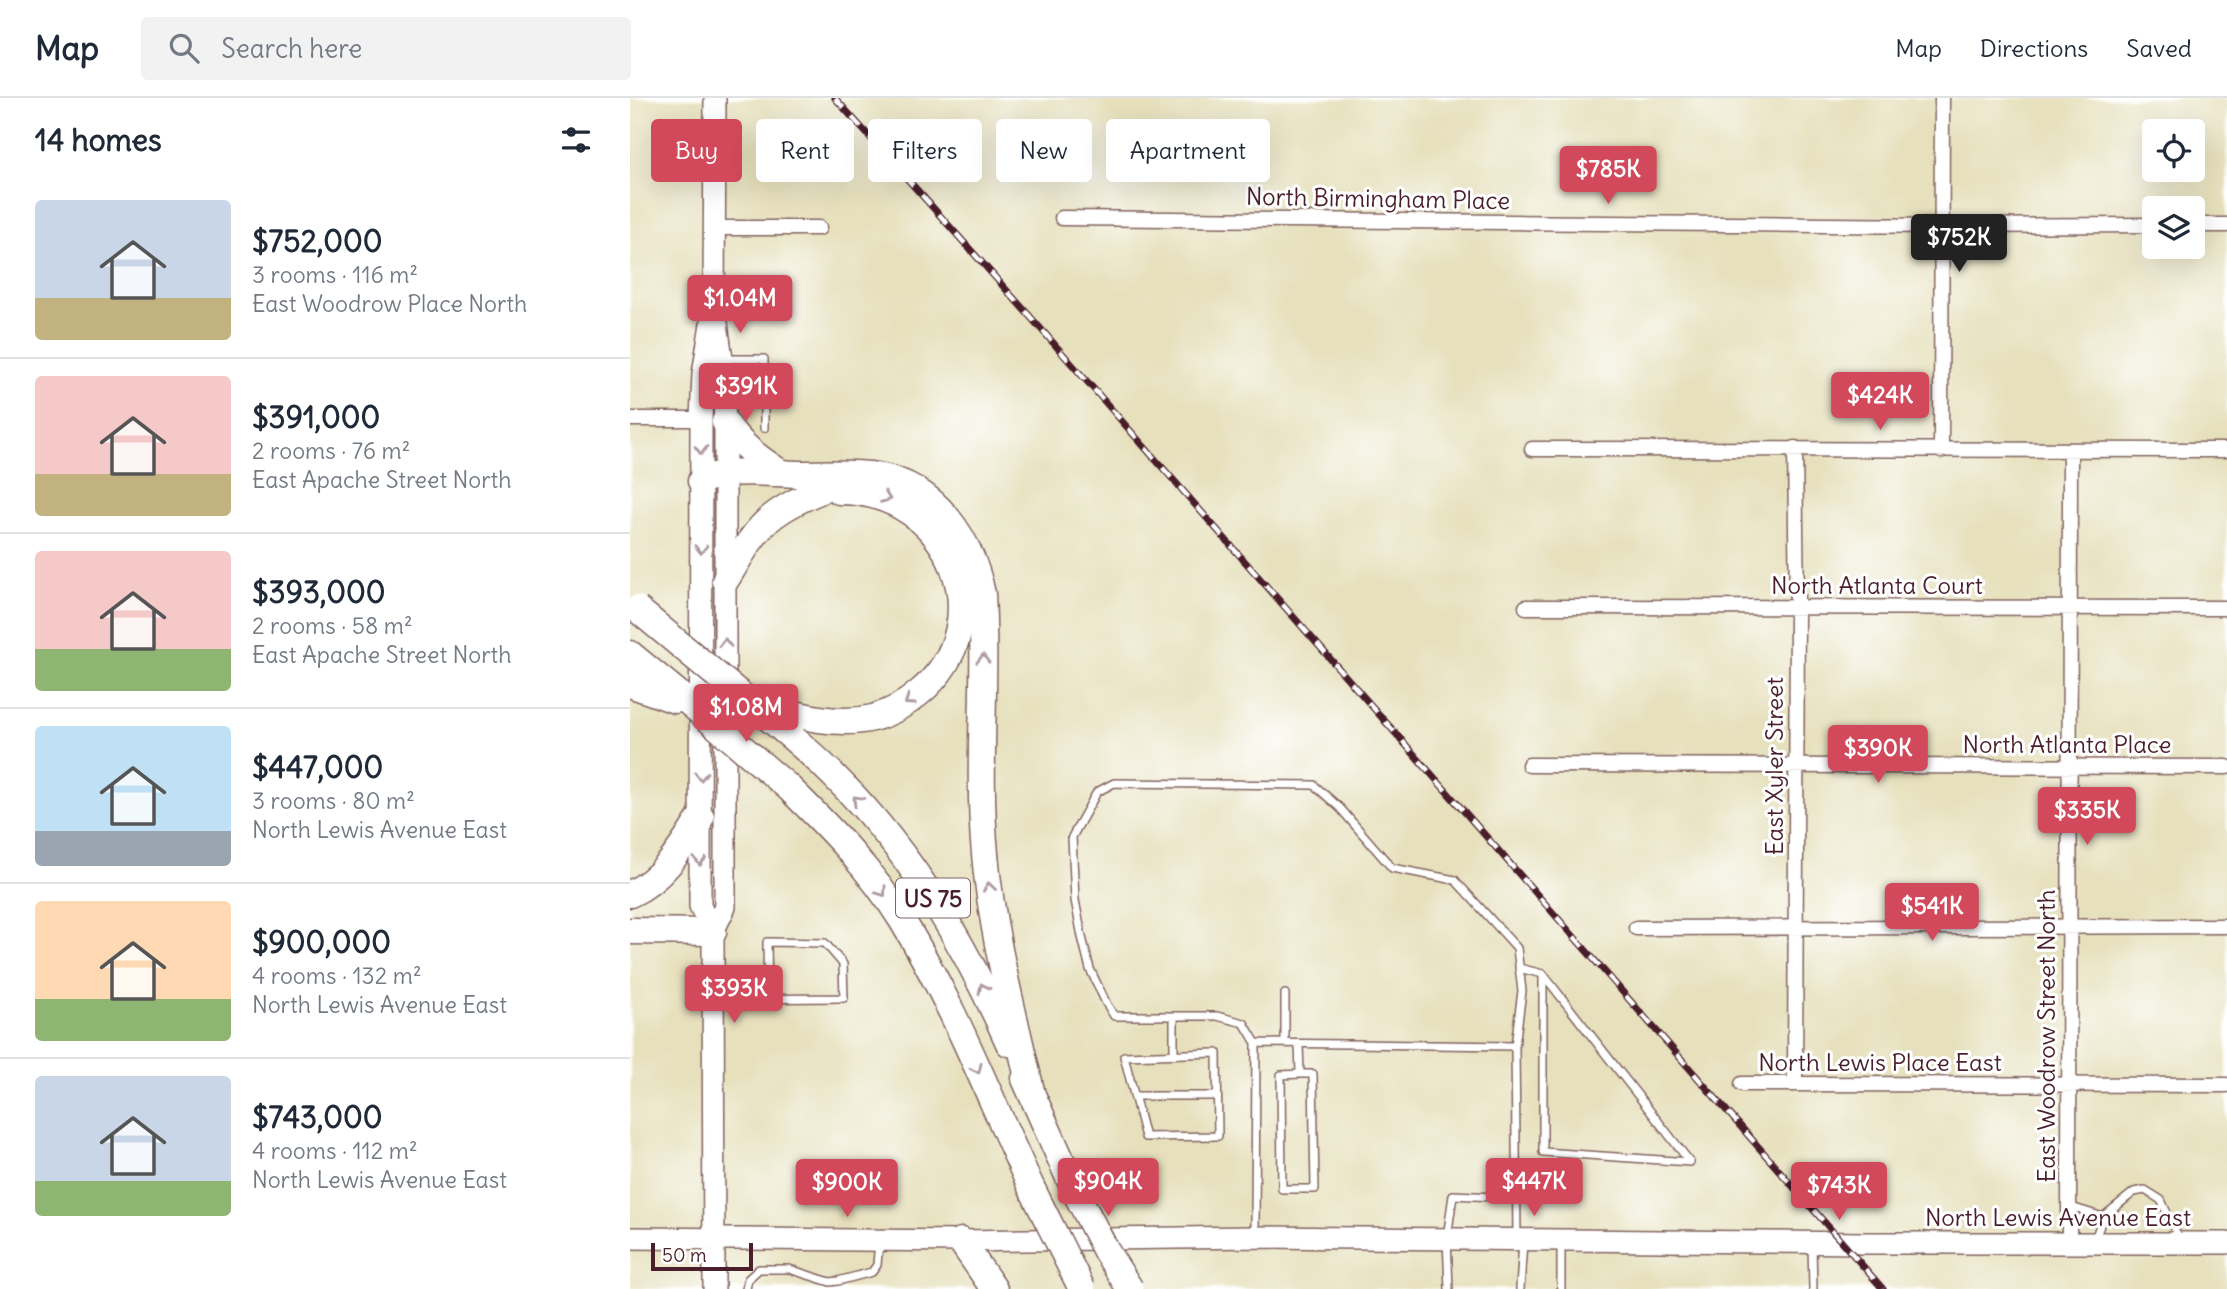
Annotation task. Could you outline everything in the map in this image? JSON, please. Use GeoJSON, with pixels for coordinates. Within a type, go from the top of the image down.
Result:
{"type":"FeatureCollection","features":[{"type":"Feature","properties":{"kind":"highway"},"geometry":{"type":"LineString","coordinates":[[713,420],[754,456],[782,474]]}},
{"type":"Feature","properties":{"kind":"highway"},"geometry":{"type":"LineString","coordinates":[[717,481],[782,474],[862,474],[898,482],[942,512],[963,538],[974,563],[984,613],[985,853],[1000,954],[1032,1095]]}},
{"type":"Feature","properties":{"kind":"highway"},"geometry":{"type":"LineString","coordinates":[[717,481],[819,491],[853,491],[882,496],[909,509],[920,518],[937,536],[950,557],[960,594],[960,618],[956,639],[941,669],[923,690],[887,714],[858,720],[821,719],[790,723]]}},
{"type":"Feature","properties":{"kind":"highway"},"geometry":{"type":"LineString","coordinates":[[725,580],[748,541],[764,523],[786,505],[819,491]]}},
{"type":"Feature","properties":{"kind":"highway","name":"US 75"},"geometry":{"type":"LineString","coordinates":[[634,606],[748,701],[790,723],[863,805],[914,870],[938,904],[975,972],[1074,1189],[1129,1289]]}},
{"type":"Feature","properties":{"kind":"highway","name":"US 75"},"geometry":{"type":"LineString","coordinates":[[634,672],[692,705],[788,787],[850,850],[901,919],[951,1013],[1032,1189],[1082,1289]]}},
{"type":"Feature","properties":{"kind":"highway"},"geometry":{"type":"LineString","coordinates":[[630,894],[665,869],[701,817]]}},
{"type":"Feature","properties":{"kind":"highway"},"geometry":{"type":"LineString","coordinates":[[630,931],[713,932]]}},
{"type":"Feature","properties":{"kind":"highway"},"geometry":{"type":"LineString","coordinates":[[961,1241],[994,1289]]}},
{"type":"Feature","properties":{"kind":"main road"},"geometry":{"type":"LineString","coordinates":[[714,1289],[713,932],[725,907],[725,580],[713,420],[703,374],[714,302],[715,98]]}},
{"type":"Feature","properties":{"kind":"main road"},"geometry":{"type":"LineString","coordinates":[[713,420],[722,359],[714,302]]}},
{"type":"Feature","properties":{"kind":"main road"},"geometry":{"type":"LineString","coordinates":[[713,932],[700,906],[701,817],[717,481]]}},
{"type":"Feature","properties":{"kind":"main road","name":"North Lewis Avenue East"},"geometry":{"type":"LineString","coordinates":[[630,1238],[961,1241],[1255,1237],[2227,1243]]}},
{"type":"Feature","properties":{"kind":"street"},"geometry":{"type":"LineString","coordinates":[[1941,451],[1942,98]]}},
{"type":"Feature","properties":{"kind":"street","name":"North Birmingham Place"},"geometry":{"type":"LineString","coordinates":[[1062,218],[1942,226],[2142,225]]}},
{"type":"Feature","properties":{"kind":"street"},"geometry":{"type":"LineString","coordinates":[[2205,225],[2227,225]]}},
{"type":"Feature","properties":{"kind":"street"},"geometry":{"type":"LineString","coordinates":[[715,228],[819,228]]}},
{"type":"Feature","properties":{"kind":"street"},"geometry":{"type":"LineString","coordinates":[[630,419],[713,420]]}},
{"type":"Feature","properties":{"kind":"street","name":"East Xyler Street"},"geometry":{"type":"LineString","coordinates":[[1795,448],[1795,1084]]}},
{"type":"Feature","properties":{"kind":"street"},"geometry":{"type":"LineString","coordinates":[[1532,449],[2227,450]]}},
{"type":"Feature","properties":{"kind":"street","name":"East Woodrow Street North"},"geometry":{"type":"LineString","coordinates":[[2069,1243],[2070,451]]}},
{"type":"Feature","properties":{"kind":"street","name":"North Atlanta Court"},"geometry":{"type":"LineString","coordinates":[[1526,607],[2227,608]]}},
{"type":"Feature","properties":{"kind":"street","name":"North Atlanta Place"},"geometry":{"type":"LineString","coordinates":[[1529,765],[2227,767]]}},
{"type":"Feature","properties":{"kind":"street"},"geometry":{"type":"LineString","coordinates":[[1636,928],[2227,926]]}},
{"type":"Feature","properties":{"kind":"street","name":"North Lewis Place East"},"geometry":{"type":"LineString","coordinates":[[1742,1084],[2227,1085]]}},
{"type":"Feature","properties":{"kind":"lane"},"geometry":{"type":"LineString","coordinates":[[722,359],[764,359],[764,428]]}},
{"type":"Feature","properties":{"kind":"lane"},"geometry":{"type":"LineString","coordinates":[[1255,1237],[1256,1043],[1244,1023],[1217,1016],[1115,1016],[1090,969],[1075,900],[1072,837],[1097,792],[1114,783],[1314,785],[1340,808],[1392,869],[1455,880],[1517,948],[1522,991],[1516,1046],[1516,1198],[1520,1239],[1520,1289]]}},
{"type":"Feature","properties":{"kind":"lane"},"geometry":{"type":"LineString","coordinates":[[713,999],[768,999],[844,998],[843,964],[825,943],[767,942],[768,999]]}},
{"type":"Feature","properties":{"kind":"lane"},"geometry":{"type":"LineString","coordinates":[[1520,968],[1543,974],[1690,1162],[1543,1152],[1543,974]]}},
{"type":"Feature","properties":{"kind":"lane"},"geometry":{"type":"LineString","coordinates":[[1285,994],[1285,1043]]}},
{"type":"Feature","properties":{"kind":"lane"},"geometry":{"type":"LineString","coordinates":[[1174,1016],[1174,1055]]}},
{"type":"Feature","properties":{"kind":"lane"},"geometry":{"type":"LineString","coordinates":[[1256,1043],[1516,1046]]}},
{"type":"Feature","properties":{"kind":"lane"},"geometry":{"type":"LineString","coordinates":[[1299,1044],[1300,1074]]}},
{"type":"Feature","properties":{"kind":"lane"},"geometry":{"type":"LineString","coordinates":[[1217,1054],[1218,1136],[1145,1137],[1124,1056],[1174,1055],[1217,1054]]}},
{"type":"Feature","properties":{"kind":"lane"},"geometry":{"type":"LineString","coordinates":[[1300,1074],[1313,1074],[1315,1189],[1282,1189],[1281,1075],[1300,1074]]}},
{"type":"Feature","properties":{"kind":"lane"},"geometry":{"type":"LineString","coordinates":[[1134,1096],[1217,1096]]}},
{"type":"Feature","properties":{"kind":"lane"},"geometry":{"type":"LineString","coordinates":[[2094,1243],[2103,1217],[2134,1192],[2145,1190],[2161,1200],[2181,1243]]}},
{"type":"Feature","properties":{"kind":"lane"},"geometry":{"type":"LineString","coordinates":[[1449,1289],[1447,1238],[1453,1195],[1516,1198]]}},
{"type":"Feature","properties":{"kind":"lane"},"geometry":{"type":"LineString","coordinates":[[2068,1206],[2103,1217]]}},
{"type":"Feature","properties":{"kind":"lane"},"geometry":{"type":"LineString","coordinates":[[746,1289],[748,1279],[759,1269],[789,1269],[830,1285],[872,1272],[877,1265],[879,1240]]}},
{"type":"Feature","properties":{"kind":"lane"},"geometry":{"type":"LineString","coordinates":[[1561,1240],[1561,1289]]}},
{"type":"Feature","properties":{"kind":"lane"},"geometry":{"type":"LineString","coordinates":[[1812,1242],[1813,1289]]}},
{"type":"Feature","properties":{"kind":"railway"},"geometry":{"type":"LineString","coordinates":[[835,98],[1027,313],[1883,1289]]}}]}
